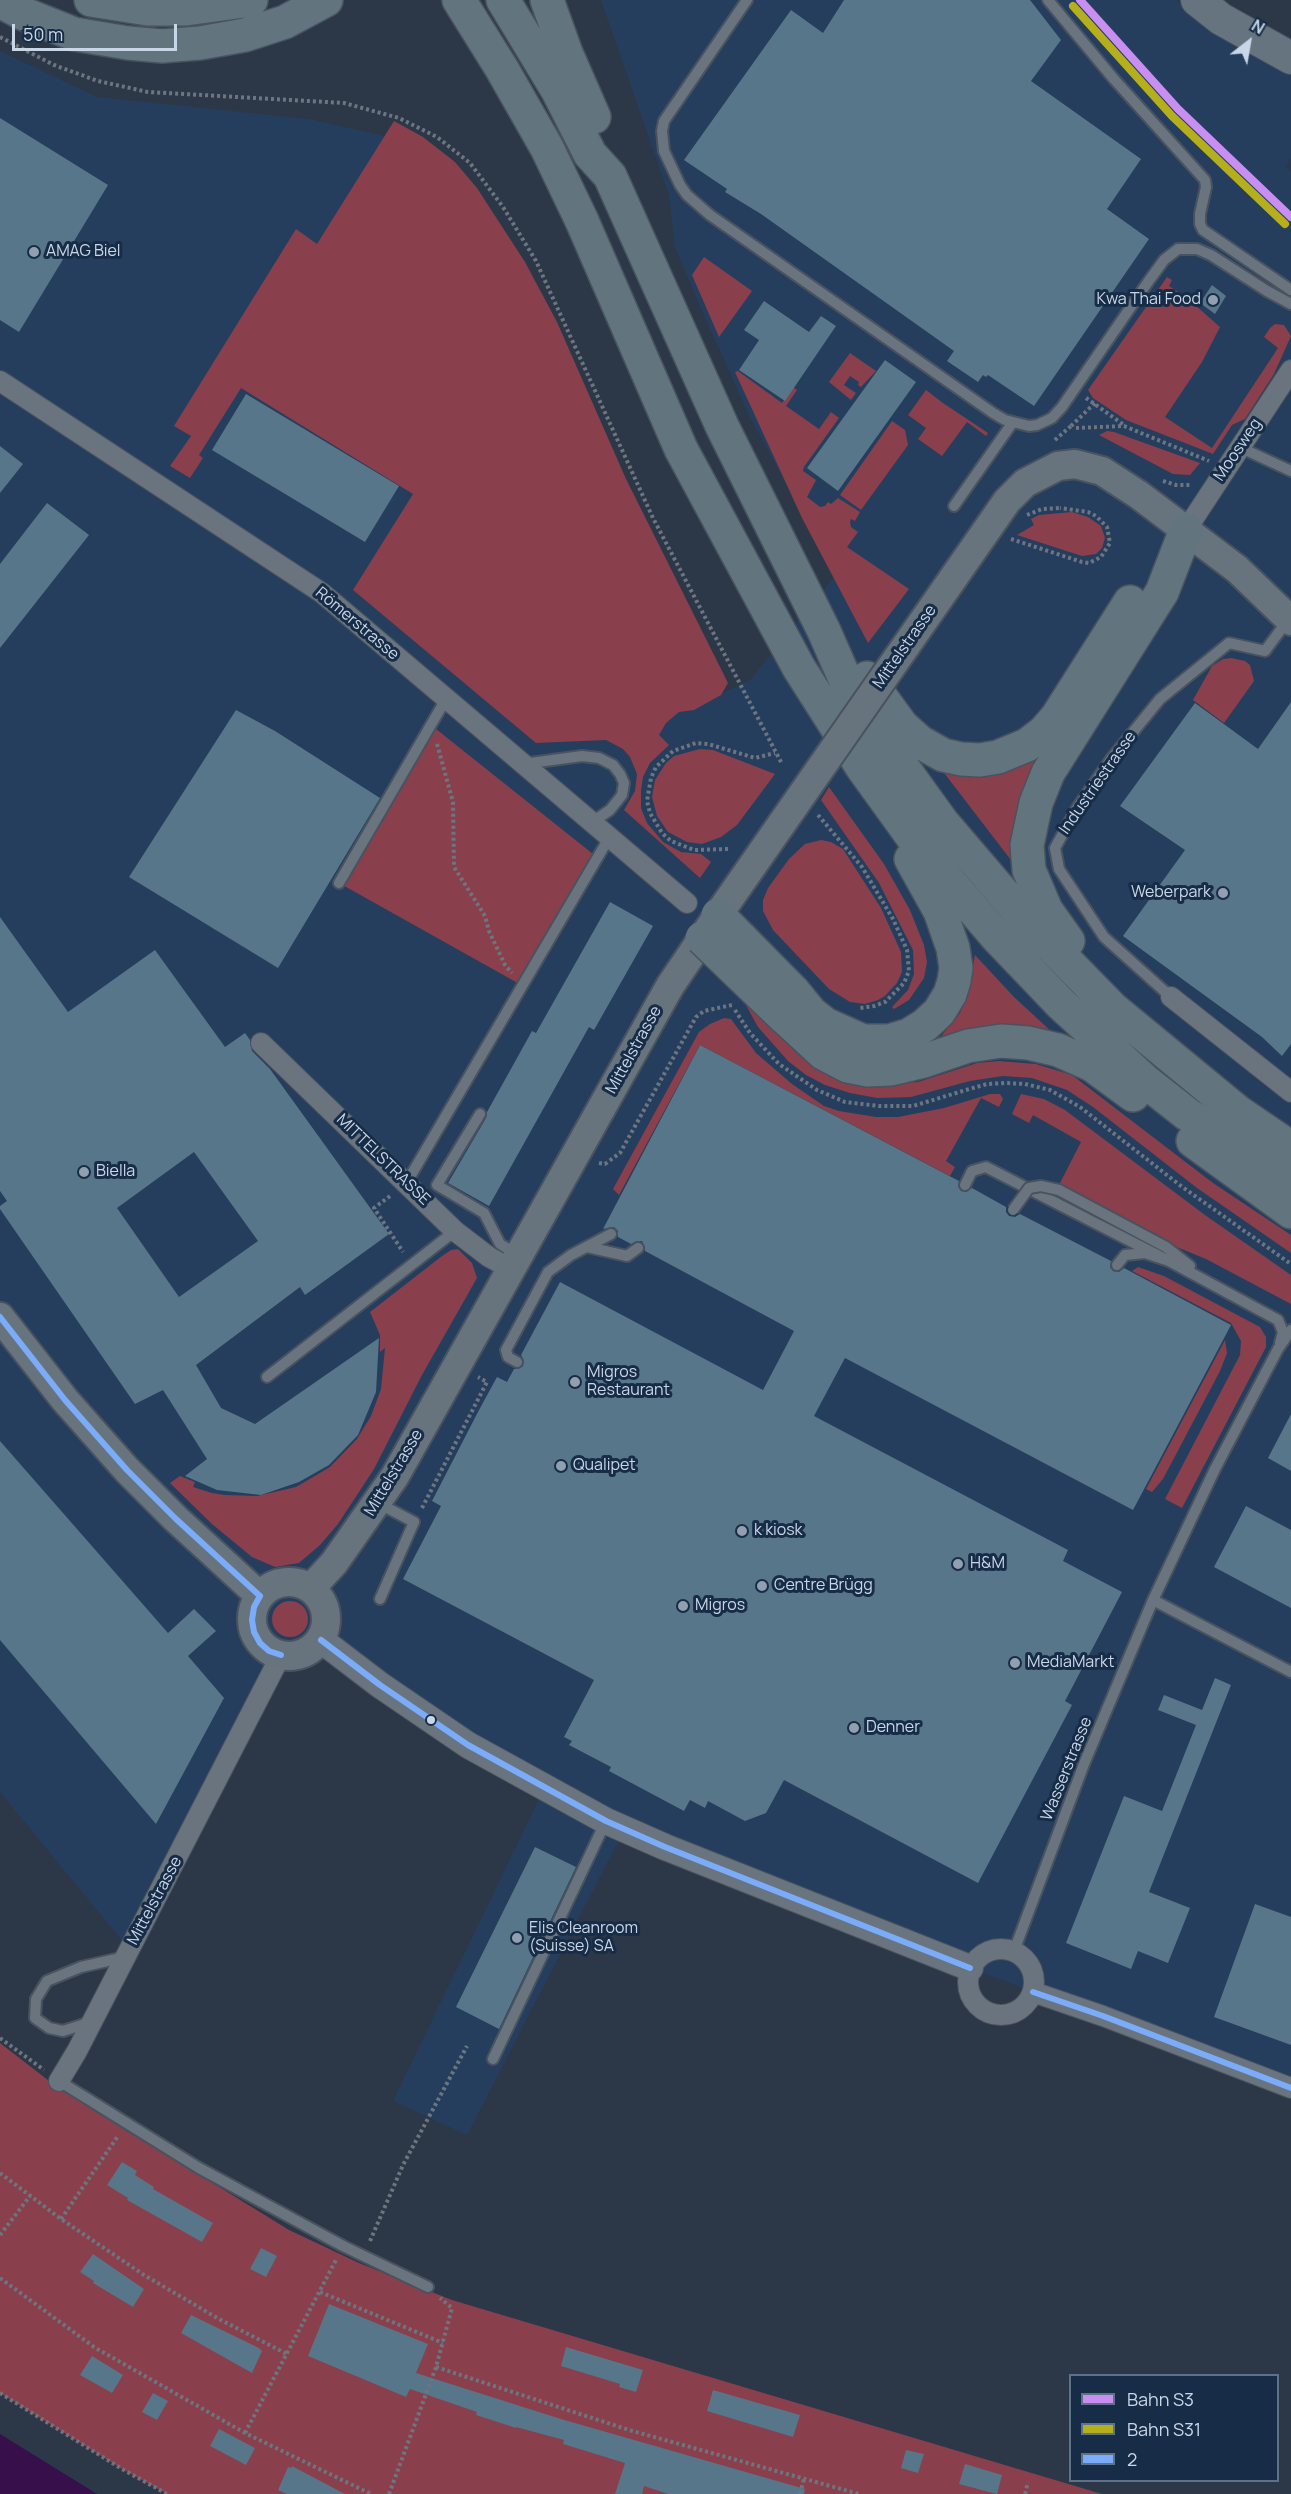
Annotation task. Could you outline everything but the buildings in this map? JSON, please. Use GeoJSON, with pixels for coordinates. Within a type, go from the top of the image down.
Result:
{"type":"FeatureCollection","features":[{"type":"Feature","properties":{"kind":"highway"},"geometry":{"type":"LineString","coordinates":[[91,0],[148,9],[186,9],[251,0]]}},
{"type":"Feature","properties":{"kind":"highway"},"geometry":{"type":"LineString","coordinates":[[0,1],[32,18],[74,34],[162,46],[200,43],[245,35],[285,22],[326,0]]}},
{"type":"Feature","properties":{"kind":"highway"},"geometry":{"type":"LineString","coordinates":[[459,0],[548,147],[681,449],[799,668],[862,767],[914,839],[953,886],[996,936],[1061,1004],[1146,1081],[1187,1114],[1291,1181]]}},
{"type":"Feature","properties":{"kind":"highway"},"geometry":{"type":"LineString","coordinates":[[503,0],[558,91],[590,154],[610,176]]}},
{"type":"Feature","properties":{"kind":"highway"},"geometry":{"type":"LineString","coordinates":[[547,0],[566,52],[606,146],[610,176],[722,426],[824,630],[844,679],[883,740],[942,822],[1026,919],[1113,1009],[1238,1112],[1291,1148]]}},
{"type":"Feature","properties":{"kind":"highway"},"geometry":{"type":"LineString","coordinates":[[824,630],[857,666],[902,726],[920,742],[943,754],[962,759],[998,758],[1027,745],[1044,732],[1057,717],[1129,603],[1186,530]]}},
{"type":"Feature","properties":{"kind":"highway"},"geometry":{"type":"LineString","coordinates":[[1113,1009],[1046,910],[1035,888],[1029,870],[1030,823],[1048,773],[1162,592],[1186,530]]}},
{"type":"Feature","properties":{"kind":"highway"},"geometry":{"type":"LineString","coordinates":[[788,1004],[811,1013],[842,1033],[863,1041],[889,1041],[909,1035],[925,1025],[939,1012],[950,994],[956,968],[953,948],[940,911],[862,767]]}},
{"type":"Feature","properties":{"kind":"highway"},"geometry":{"type":"LineString","coordinates":[[710,926],[788,1004],[823,1053],[848,1066],[868,1070],[891,1069],[968,1046],[1001,1041],[1028,1043],[1076,1056],[1092,1065],[1222,1164],[1291,1212]]}},
{"type":"Feature","properties":{"kind":"main road"},"geometry":{"type":"LineString","coordinates":[[1197,0],[1224,12],[1291,58]]}},
{"type":"Feature","properties":{"kind":"main road","name":"Industriestrasse"},"geometry":{"type":"LineString","coordinates":[[996,533],[1007,501],[1025,483],[1058,466],[1075,464],[1111,475],[1237,569],[1290,620]]}},
{"type":"Feature","properties":{"kind":"main road","name":"Mittelstrasse"},"geometry":{"type":"LineString","coordinates":[[311,1588],[334,1563],[395,1476],[670,986],[710,926],[996,533]]}},
{"type":"Feature","properties":{"kind":"main road"},"geometry":{"type":"LineString","coordinates":[[0,1317],[65,1400],[127,1470],[176,1519],[260,1596]]}},
{"type":"Feature","properties":{"kind":"main road"},"geometry":{"type":"LineString","coordinates":[[284,1582],[293,1582],[311,1588],[318,1595],[326,1612],[327,1622],[321,1640],[311,1650],[301,1655],[281,1655],[265,1647],[254,1632],[252,1620],[254,1607],[260,1596],[266,1590],[284,1582]]}},
{"type":"Feature","properties":{"kind":"street","name":"Moosweg"},"geometry":{"type":"LineString","coordinates":[[1186,530],[1291,370]]}},
{"type":"Feature","properties":{"kind":"street","name":"Römerstrasse"},"geometry":{"type":"LineString","coordinates":[[0,381],[322,593],[687,903]]}},
{"type":"Feature","properties":{"kind":"street"},"geometry":{"type":"LineString","coordinates":[[1171,997],[1291,1092]]}},
{"type":"Feature","properties":{"kind":"street","name":"MITTELSTRASSE"},"geometry":{"type":"LineString","coordinates":[[261,1043],[455,1231],[489,1257],[515,1262]]}},
{"type":"Feature","properties":{"kind":"street"},"geometry":{"type":"LineString","coordinates":[[321,1640],[380,1685],[468,1745],[606,1821],[665,1847],[970,1968]]}},
{"type":"Feature","properties":{"kind":"street","name":"Mittelstrasse"},"geometry":{"type":"LineString","coordinates":[[59,2080],[92,2022],[281,1655]]}},
{"type":"Feature","properties":{"kind":"street"},"geometry":{"type":"LineString","coordinates":[[993,1950],[1014,1951],[1029,1964],[1033,1973],[1033,1992],[1020,2009],[1010,2014],[989,2013],[980,2008],[968,1990],[970,1968],[984,1953],[993,1950]]}},
{"type":"Feature","properties":{"kind":"street"},"geometry":{"type":"LineString","coordinates":[[1033,1992],[1103,2016],[1291,2088]]}},
{"type":"Feature","properties":{"kind":"lane"},"geometry":{"type":"LineString","coordinates":[[747,0],[664,121],[662,131],[664,150],[680,185],[687,195],[710,215],[993,413],[1029,426],[1053,418],[1164,260],[1178,249],[1197,249],[1211,255],[1291,304]]}},
{"type":"Feature","properties":{"kind":"lane"},"geometry":{"type":"LineString","coordinates":[[1048,0],[1113,78],[1205,180],[1206,187],[1200,214],[1200,225],[1203,230],[1291,290]]}},
{"type":"Feature","properties":{"kind":"lane"},"geometry":{"type":"LineString","coordinates":[[954,506],[1013,422]]}},
{"type":"Feature","properties":{"kind":"lane"},"geometry":{"type":"LineString","coordinates":[[1239,447],[1291,471]]}},
{"type":"Feature","properties":{"kind":"lane","name":"Industriestrasse"},"geometry":{"type":"LineString","coordinates":[[1171,997],[1104,937],[1059,869],[1055,848],[1077,808],[1112,759],[1160,699],[1229,643],[1265,651],[1290,620]]}},
{"type":"Feature","properties":{"kind":"lane"},"geometry":{"type":"LineString","coordinates":[[339,883],[446,699]]}},
{"type":"Feature","properties":{"kind":"lane"},"geometry":{"type":"LineString","coordinates":[[522,764],[582,756],[600,758],[613,765],[624,783],[622,795],[610,810],[591,822]]}},
{"type":"Feature","properties":{"kind":"lane"},"geometry":{"type":"LineString","coordinates":[[407,1182],[609,838]]}},
{"type":"Feature","properties":{"kind":"lane"},"geometry":{"type":"LineString","coordinates":[[480,1114],[437,1185],[484,1214],[500,1244],[515,1262]]}},
{"type":"Feature","properties":{"kind":"lane"},"geometry":{"type":"LineString","coordinates":[[965,1185],[972,1171],[986,1167],[1169,1261],[1278,1320],[1283,1332],[1278,1349]]}},
{"type":"Feature","properties":{"kind":"lane"},"geometry":{"type":"LineString","coordinates":[[1013,1210],[1029,1188],[1041,1186],[1059,1190],[1166,1247],[1216,1287]]}},
{"type":"Feature","properties":{"kind":"lane"},"geometry":{"type":"LineString","coordinates":[[267,1377],[455,1231]]}},
{"type":"Feature","properties":{"kind":"lane"},"geometry":{"type":"LineString","coordinates":[[517,1362],[508,1357],[506,1350],[545,1277],[553,1267],[571,1254],[611,1234]]}},
{"type":"Feature","properties":{"kind":"lane"},"geometry":{"type":"LineString","coordinates":[[587,1247],[627,1256],[638,1248]]}},
{"type":"Feature","properties":{"kind":"lane"},"geometry":{"type":"LineString","coordinates":[[1117,1265],[1125,1255],[1145,1253],[1169,1261]]}},
{"type":"Feature","properties":{"kind":"lane","name":"Wasserstrasse"},"geometry":{"type":"LineString","coordinates":[[1014,1951],[1084,1764],[1153,1600],[1215,1469],[1278,1349],[1291,1330]]}},
{"type":"Feature","properties":{"kind":"lane"},"geometry":{"type":"LineString","coordinates":[[378,1503],[414,1522],[380,1599]]}},
{"type":"Feature","properties":{"kind":"lane"},"geometry":{"type":"LineString","coordinates":[[1153,1600],[1291,1672]]}},
{"type":"Feature","properties":{"kind":"lane"},"geometry":{"type":"LineString","coordinates":[[493,2059],[606,1821]]}},
{"type":"Feature","properties":{"kind":"lane"},"geometry":{"type":"LineString","coordinates":[[92,2022],[63,2031],[49,2028],[35,2018],[36,1999],[47,1981],[81,1967],[125,1957]]}},
{"type":"Feature","properties":{"kind":"lane"},"geometry":{"type":"LineString","coordinates":[[59,2080],[199,2168],[343,2246],[428,2287]]}},
{"type":"Feature","properties":{"kind":"path"},"geometry":{"type":"LineString","coordinates":[[0,37],[54,65],[98,81],[148,92],[344,103],[399,118],[437,137],[470,163],[503,207],[536,261],[653,518],[782,764]]}},
{"type":"Feature","properties":{"kind":"path"},"geometry":{"type":"LineString","coordinates":[[1055,440],[1095,404]]}},
{"type":"Feature","properties":{"kind":"path"},"geometry":{"type":"LineString","coordinates":[[1076,428],[1124,426],[1212,462],[1207,469]]}},
{"type":"Feature","properties":{"kind":"path"},"geometry":{"type":"LineString","coordinates":[[1155,477],[1176,485],[1186,486],[1195,483]]}},
{"type":"Feature","properties":{"kind":"path"},"geometry":{"type":"LineString","coordinates":[[996,533],[1082,562],[1089,563],[1101,557],[1110,543],[1107,527],[1096,516],[1088,512],[1060,508]]}},
{"type":"Feature","properties":{"kind":"path"},"geometry":{"type":"LineString","coordinates":[[427,732],[437,744],[453,802],[454,867],[485,916],[489,932],[505,965],[523,986]]}},
{"type":"Feature","properties":{"kind":"path"},"geometry":{"type":"LineString","coordinates":[[728,849],[694,850],[671,841],[662,833],[650,813],[648,789],[656,767],[673,751],[684,746],[708,744],[755,758],[775,753]]}},
{"type":"Feature","properties":{"kind":"path"},"geometry":{"type":"LineString","coordinates":[[814,810],[862,867],[893,919],[907,950],[909,971],[904,983],[895,994],[874,1006],[850,1007]]}},
{"type":"Feature","properties":{"kind":"path"},"geometry":{"type":"LineString","coordinates":[[571,1162],[605,1164],[620,1154],[696,1017],[704,1011],[732,1005],[750,1033],[779,1064],[818,1090],[845,1102],[879,1106],[913,1106],[966,1090],[996,1084],[1026,1084],[1050,1090],[1080,1107],[1181,1186],[1291,1264]]}},
{"type":"Feature","properties":{"kind":"path"},"geometry":{"type":"LineString","coordinates":[[391,1196],[374,1208],[412,1265]]}},
{"type":"Feature","properties":{"kind":"path"},"geometry":{"type":"LineString","coordinates":[[414,1522],[487,1382],[456,1365]]}},
{"type":"Feature","properties":{"kind":"path"},"geometry":{"type":"LineString","coordinates":[[0,2038],[59,2080]]}},
{"type":"Feature","properties":{"kind":"path"},"geometry":{"type":"LineString","coordinates":[[363,2256],[403,2165],[467,2046]]}},
{"type":"Feature","properties":{"kind":"path"},"geometry":{"type":"LineString","coordinates":[[61,2219],[127,2122]]}},
{"type":"Feature","properties":{"kind":"path"},"geometry":{"type":"LineString","coordinates":[[0,2173],[61,2219],[144,2275],[219,2319],[287,2354]]}},
{"type":"Feature","properties":{"kind":"path"},"geometry":{"type":"LineString","coordinates":[[0,2235],[30,2196]]}},
{"type":"Feature","properties":{"kind":"path"},"geometry":{"type":"LineString","coordinates":[[245,2433],[343,2246]]}},
{"type":"Feature","properties":{"kind":"path"},"geometry":{"type":"LineString","coordinates":[[0,2278],[94,2347],[245,2433],[371,2494]]}},
{"type":"Feature","properties":{"kind":"path"},"geometry":{"type":"LineString","coordinates":[[390,2494],[436,2367],[452,2308],[428,2287]]}},
{"type":"Feature","properties":{"kind":"path"},"geometry":{"type":"LineString","coordinates":[[320,2292],[443,2343]]}},
{"type":"Feature","properties":{"kind":"path"},"geometry":{"type":"LineString","coordinates":[[436,2367],[628,2430],[859,2494]]}},
{"type":"Feature","properties":{"kind":"path"},"geometry":{"type":"LineString","coordinates":[[0,2392],[122,2469],[167,2494]]}},
{"type":"Feature","properties":{"kind":"path"},"geometry":{"type":"LineString","coordinates":[[800,2494],[804,2479]]}},
{"type":"Feature","properties":{"kind":"path"},"geometry":{"type":"LineString","coordinates":[[1025,2494],[1028,2482]]}},
{"type":"Feature","properties":{"kind":"shaded area"},"geometry":{"type":"Polygon","coordinates":[[[601,0],[1176,0],[1205,27],[1291,70],[1291,158],[1286,167],[1291,172],[1291,2088],[970,1968],[624,1830],[467,2135],[393,2101],[544,1789],[320,1640],[311,1650],[301,1655],[281,1656],[129,1949],[0,1792],[0,51],[97,97],[309,119],[398,139],[687,710],[750,680],[835,576],[748,413],[675,247],[669,195],[601,0]]]}},
{"type":"Feature","properties":{"kind":"shaded area"},"geometry":{"type":"Polygon","coordinates":[[[394,121],[423,137],[455,162],[477,188],[525,262],[557,322],[626,479],[728,683],[721,695],[694,710],[679,712],[666,723],[659,735],[669,745],[650,763],[643,777],[641,808],[647,823],[663,842],[681,852],[701,854],[711,862],[700,878],[624,810],[635,791],[637,774],[630,757],[623,749],[606,740],[536,743],[353,590],[413,494],[241,388],[199,455],[203,458],[190,478],[170,466],[191,436],[174,426],[296,229],[317,244],[394,121]]]}},
{"type":"Feature","properties":{"kind":"shaded area"},"geometry":{"type":"Polygon","coordinates":[[[704,257],[752,291],[719,337],[692,275],[704,257]]]}},
{"type":"Feature","properties":{"kind":"shaded area"},"geometry":{"type":"Polygon","coordinates":[[[1167,277],[1172,280],[1169,286],[1186,297],[1220,327],[1202,362],[1165,417],[1212,448],[1278,348],[1264,337],[1270,328],[1275,324],[1284,325],[1291,336],[1274,374],[1245,419],[1232,425],[1213,454],[1126,420],[1093,398],[1088,390],[1167,277]]]}},
{"type":"Feature","properties":{"kind":"shaded area"},"geometry":{"type":"Polygon","coordinates":[[[850,353],[876,371],[861,387],[858,385],[859,382],[850,376],[844,385],[856,393],[851,400],[829,382],[850,353]]]}},
{"type":"Feature","properties":{"kind":"shaded area"},"geometry":{"type":"Polygon","coordinates":[[[738,371],[782,403],[793,387],[797,390],[786,406],[819,429],[831,412],[839,418],[804,467],[803,471],[816,480],[807,497],[820,507],[825,506],[828,502],[831,504],[838,498],[860,512],[855,521],[851,519],[851,527],[858,532],[847,547],[909,589],[868,643],[802,518],[735,372],[738,371]]]}},
{"type":"Feature","properties":{"kind":"shaded area"},"geometry":{"type":"Polygon","coordinates":[[[926,390],[988,433],[986,436],[967,422],[942,456],[918,439],[926,428],[908,415],[926,390]]]}},
{"type":"Feature","properties":{"kind":"shaded area"},"geometry":{"type":"Polygon","coordinates":[[[892,421],[905,430],[908,445],[861,510],[840,495],[892,421]]]}},
{"type":"Feature","properties":{"kind":"shaded area"},"geometry":{"type":"Polygon","coordinates":[[[1107,431],[1200,463],[1190,475],[1173,474],[1099,435],[1107,431]]]}},
{"type":"Feature","properties":{"kind":"shaded area"},"geometry":{"type":"Polygon","coordinates":[[[1072,512],[1088,517],[1101,526],[1105,538],[1102,548],[1096,554],[1082,556],[1017,535],[1034,525],[1031,519],[1039,515],[1072,512]]]}},
{"type":"Feature","properties":{"kind":"shaded area"},"geometry":{"type":"Polygon","coordinates":[[[1223,659],[1245,661],[1250,665],[1254,681],[1224,723],[1193,700],[1212,666],[1223,659]]]}},
{"type":"Feature","properties":{"kind":"shaded area"},"geometry":{"type":"Polygon","coordinates":[[[431,725],[598,858],[523,986],[339,883],[431,725]]]}},
{"type":"Feature","properties":{"kind":"shaded area"},"geometry":{"type":"Polygon","coordinates":[[[1050,741],[1019,800],[1013,832],[1014,864],[938,765],[1050,741]]]}},
{"type":"Feature","properties":{"kind":"shaded area"},"geometry":{"type":"Polygon","coordinates":[[[700,749],[713,750],[775,774],[737,825],[721,837],[702,844],[687,842],[668,832],[657,816],[652,797],[655,780],[666,763],[674,756],[700,749]]]}},
{"type":"Feature","properties":{"kind":"shaded area"},"geometry":{"type":"Polygon","coordinates":[[[829,787],[884,864],[910,910],[924,945],[927,962],[924,978],[909,1000],[894,1009],[892,1007],[908,990],[914,974],[913,950],[879,883],[821,800],[829,787]]]}},
{"type":"Feature","properties":{"kind":"shaded area"},"geometry":{"type":"Polygon","coordinates":[[[821,840],[831,842],[843,849],[881,908],[901,952],[902,972],[897,983],[878,1000],[865,1004],[850,1002],[829,989],[773,930],[763,911],[763,900],[768,888],[789,859],[805,844],[821,840]]]}},
{"type":"Feature","properties":{"kind":"shaded area"},"geometry":{"type":"Polygon","coordinates":[[[975,955],[1014,997],[1053,1033],[939,1039],[960,1013],[967,998],[975,955]]]}},
{"type":"Feature","properties":{"kind":"shaded area"},"geometry":{"type":"Polygon","coordinates":[[[742,998],[879,1084],[918,1082],[977,1063],[999,1061],[1036,1064],[1072,1075],[1213,1183],[1291,1235],[1291,1253],[1197,1188],[1093,1107],[1067,1090],[1032,1078],[1003,1076],[970,1081],[911,1097],[877,1098],[850,1093],[825,1085],[806,1075],[788,1061],[758,1027],[742,998]]]}},
{"type":"Feature","properties":{"kind":"shaded area"},"geometry":{"type":"Polygon","coordinates":[[[724,1018],[731,1019],[756,1053],[792,1084],[824,1106],[839,1111],[876,1117],[898,1117],[944,1108],[990,1094],[1000,1094],[1003,1099],[999,1107],[981,1098],[946,1161],[955,1167],[950,1176],[700,1045],[619,1195],[613,1189],[699,1032],[724,1018]]]}},
{"type":"Feature","properties":{"kind":"shaded area"},"geometry":{"type":"Polygon","coordinates":[[[1021,1094],[1044,1099],[1065,1110],[1205,1215],[1291,1275],[1291,1304],[1206,1259],[1172,1245],[1059,1185],[1081,1142],[1033,1115],[1029,1123],[1012,1114],[1021,1094]]]}},
{"type":"Feature","properties":{"kind":"shaded area"},"geometry":{"type":"Polygon","coordinates":[[[458,1249],[472,1263],[477,1278],[422,1375],[374,1469],[338,1524],[320,1545],[299,1563],[275,1567],[252,1557],[212,1524],[170,1483],[180,1476],[195,1482],[193,1487],[212,1493],[257,1496],[296,1487],[330,1467],[357,1439],[371,1416],[381,1389],[385,1348],[380,1352],[380,1335],[370,1312],[442,1256],[451,1250],[458,1249]]]}},
{"type":"Feature","properties":{"kind":"shaded area"},"geometry":{"type":"Polygon","coordinates":[[[1138,1267],[1164,1276],[1260,1327],[1266,1337],[1266,1347],[1182,1508],[1165,1499],[1240,1355],[1241,1341],[1231,1323],[1132,1271],[1138,1267]]]}},
{"type":"Feature","properties":{"kind":"shaded area"},"geometry":{"type":"Polygon","coordinates":[[[1225,1340],[1227,1353],[1220,1371],[1163,1479],[1152,1492],[1146,1489],[1225,1340]]]}},
{"type":"Feature","properties":{"kind":"shaded area"},"geometry":{"type":"Polygon","coordinates":[[[290,1601],[303,1606],[308,1619],[303,1632],[290,1637],[277,1632],[272,1619],[277,1606],[290,1601]]]}},
{"type":"Feature","properties":{"kind":"shaded area"},"geometry":{"type":"Polygon","coordinates":[[[0,2043],[57,2087],[289,2230],[359,2263],[452,2300],[1102,2494],[167,2494],[122,2469],[0,2393],[0,2043]]]}},
{"type":"Feature","properties":{"kind":"shaded area"},"geometry":{"type":"Polygon","coordinates":[[[0,2434],[97,2494],[0,2494],[0,2434]]]}},
{"type":"Feature","properties":{"kind":"rail line","name":"S3"},"geometry":{"type":"LineString","coordinates":[[1080,0],[1178,109],[1291,217]]}},
{"type":"Feature","properties":{"kind":"rail line","name":"S31"},"geometry":{"type":"LineString","coordinates":[[1073,6],[1172,116],[1285,224]]}},
{"type":"Feature","properties":{"kind":"transit line","name":"2"},"geometry":{"type":"LineString","coordinates":[[0,1317],[65,1400],[127,1470],[176,1519],[260,1596]]}},
{"type":"Feature","properties":{"kind":"transit line","name":"2"},"geometry":{"type":"LineString","coordinates":[[260,1596],[254,1607],[252,1620],[254,1632],[260,1643],[269,1651],[281,1655]]}},
{"type":"Feature","properties":{"kind":"transit line","name":"2"},"geometry":{"type":"LineString","coordinates":[[321,1640],[380,1685],[468,1745],[606,1821],[665,1847],[970,1968]]}},
{"type":"Feature","properties":{"kind":"transit line","name":"2"},"geometry":{"type":"LineString","coordinates":[[1033,1992],[1103,2016],[1291,2088]]}},
{"type":"Feature","properties":{"kind":"place","name":"AMAG Biel"},"geometry":{"type":"Point","coordinates":[34,252]}},
{"type":"Feature","properties":{"kind":"place","name":"Kwa Thai Food"},"geometry":{"type":"Point","coordinates":[1213,300]}},
{"type":"Feature","properties":{"kind":"place","name":"Weberpark"},"geometry":{"type":"Point","coordinates":[1223,893]}},
{"type":"Feature","properties":{"kind":"place","name":"Biella"},"geometry":{"type":"Point","coordinates":[84,1172]}},
{"type":"Feature","properties":{"kind":"place","name":"Migros Restaurant"},"geometry":{"type":"Point","coordinates":[575,1382]}},
{"type":"Feature","properties":{"kind":"place","name":"Qualipet"},"geometry":{"type":"Point","coordinates":[561,1466]}},
{"type":"Feature","properties":{"kind":"place","name":"k kiosk"},"geometry":{"type":"Point","coordinates":[742,1531]}},
{"type":"Feature","properties":{"kind":"place","name":"H&M"},"geometry":{"type":"Point","coordinates":[958,1564]}},
{"type":"Feature","properties":{"kind":"place","name":"Centre Brügg"},"geometry":{"type":"Point","coordinates":[762,1586]}},
{"type":"Feature","properties":{"kind":"place","name":"Migros"},"geometry":{"type":"Point","coordinates":[683,1606]}},
{"type":"Feature","properties":{"kind":"place","name":"MediaMarkt"},"geometry":{"type":"Point","coordinates":[1015,1663]}},
{"type":"Feature","properties":{"kind":"place","name":"Denner"},"geometry":{"type":"Point","coordinates":[854,1728]}},
{"type":"Feature","properties":{"kind":"place","name":"Elis Cleanroom (Suisse) SA"},"geometry":{"type":"Point","coordinates":[517,1938]}}]}
